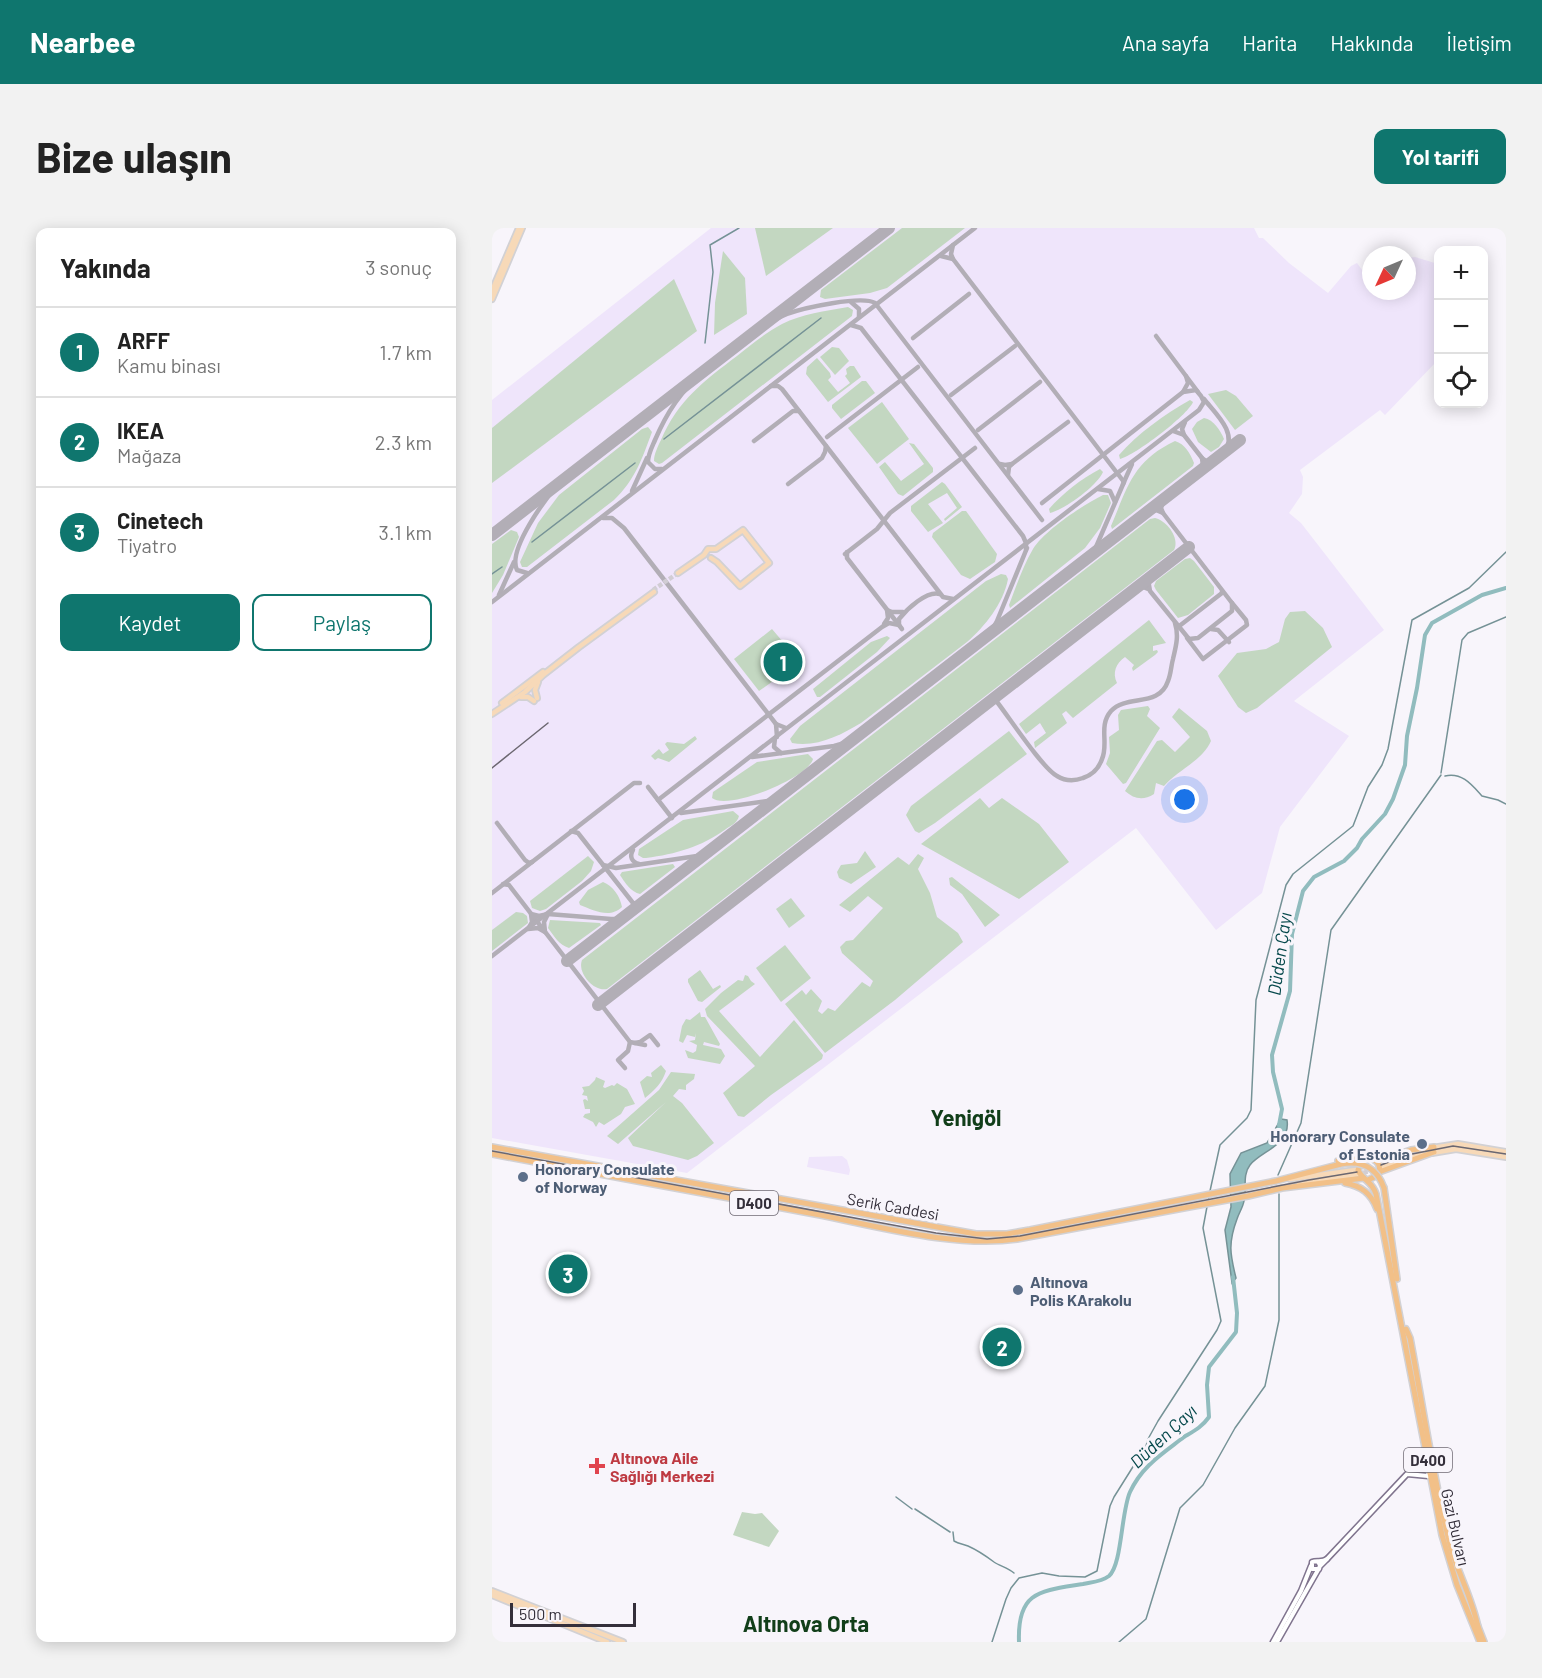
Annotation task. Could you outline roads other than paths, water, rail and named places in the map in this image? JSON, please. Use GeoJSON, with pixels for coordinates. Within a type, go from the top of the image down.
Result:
{"type":"FeatureCollection","features":[{"type":"Feature","properties":{"kind":"highway","name":"Serik Caddesi"},"geometry":{"type":"LineString","coordinates":[[497,1146],[976,1234],[1006,1234],[1285,1179]]}},
{"type":"Feature","properties":{"kind":"highway"},"geometry":{"type":"LineString","coordinates":[[1434,1150],[1411,1150],[1381,1160],[1379,1168],[1406,1329],[1410,1338],[1451,1546],[1475,1612],[1480,1642]]}},
{"type":"Feature","properties":{"kind":"highway"},"geometry":{"type":"LineString","coordinates":[[1366,1179],[1379,1168],[1434,1150]]}},
{"type":"Feature","properties":{"kind":"highway","name":"Serik Caddesi"},"geometry":{"type":"LineString","coordinates":[[492,1157],[504,1156],[951,1239],[981,1242],[1017,1239],[1282,1188]]}},
{"type":"Feature","properties":{"kind":"highway"},"geometry":{"type":"LineString","coordinates":[[500,1163],[504,1156]]}},
{"type":"Feature","properties":{"kind":"highway"},"geometry":{"type":"LineString","coordinates":[[1379,1168],[1370,1158],[1362,1161],[1358,1170],[1374,1186],[1392,1274]]}},
{"type":"Feature","properties":{"kind":"highway","name":"D400"},"geometry":{"type":"LineString","coordinates":[[1285,1179],[1342,1160],[1362,1161]]}},
{"type":"Feature","properties":{"kind":"highway"},"geometry":{"type":"LineString","coordinates":[[1285,1179],[1341,1164],[1356,1162],[1370,1167],[1379,1176],[1384,1188],[1397,1281]]}},
{"type":"Feature","properties":{"kind":"highway","name":"D400"},"geometry":{"type":"LineString","coordinates":[[1282,1188],[1366,1179]]}},
{"type":"Feature","properties":{"kind":"highway","name":"D400"},"geometry":{"type":"LineString","coordinates":[[1337,1182],[1358,1185],[1371,1196],[1377,1210],[1392,1274]]}},
{"type":"Feature","properties":{"kind":"highway"},"geometry":{"type":"LineString","coordinates":[[953,1231],[1015,1229],[1160,1201],[1183,1199]]}},
{"type":"Feature","properties":{"kind":"highway"},"geometry":{"type":"LineString","coordinates":[[951,1239],[974,1244],[1007,1244],[1208,1204]]}},
{"type":"Feature","properties":{"kind":"highway","name":"Gazi Bulvarı"},"geometry":{"type":"LineString","coordinates":[[1392,1274],[1442,1535],[1457,1585],[1480,1642]]}},
{"type":"Feature","properties":{"kind":"highway"},"geometry":{"type":"LineString","coordinates":[[1400,1316],[1401,1338],[1444,1555],[1480,1642]]}},
{"type":"Feature","properties":{"kind":"main road"},"geometry":{"type":"LineString","coordinates":[[492,291],[520,228]]}},
{"type":"Feature","properties":{"kind":"main road"},"geometry":{"type":"LineString","coordinates":[[492,298],[520,228]]}},
{"type":"Feature","properties":{"kind":"main road"},"geometry":{"type":"LineString","coordinates":[[713,555],[709,548],[678,574],[713,555],[744,530],[769,562],[741,586],[733,580],[713,555]]}},
{"type":"Feature","properties":{"kind":"main road"},"geometry":{"type":"LineString","coordinates":[[654,591],[543,675],[528,690],[492,712],[523,685],[552,666],[619,613],[654,591]]}},
{"type":"Feature","properties":{"kind":"main road"},"geometry":{"type":"LineString","coordinates":[[515,698],[525,696],[536,700],[536,687],[543,675]]}},
{"type":"Feature","properties":{"kind":"main road"},"geometry":{"type":"LineString","coordinates":[[523,685],[528,685],[528,690]]}},
{"type":"Feature","properties":{"kind":"main road"},"geometry":{"type":"LineString","coordinates":[[1434,1150],[1458,1144],[1506,1152]]}},
{"type":"Feature","properties":{"kind":"main road"},"geometry":{"type":"LineString","coordinates":[[1434,1150],[1456,1149],[1506,1157]]}},
{"type":"Feature","properties":{"kind":"main road"},"geometry":{"type":"LineString","coordinates":[[1282,1188],[1357,1172],[1285,1179]]}},
{"type":"Feature","properties":{"kind":"main road"},"geometry":{"type":"LineString","coordinates":[[1311,1566],[1313,1570],[1327,1559],[1407,1474],[1428,1476]]}},
{"type":"Feature","properties":{"kind":"main road"},"geometry":{"type":"LineString","coordinates":[[1275,1642],[1314,1561],[1319,1566]]}},
{"type":"Feature","properties":{"kind":"main road"},"geometry":{"type":"LineString","coordinates":[[1275,1642],[1319,1566]]}},
{"type":"Feature","properties":{"kind":"main road"},"geometry":{"type":"LineString","coordinates":[[492,1593],[624,1642]]}},
{"type":"Feature","properties":{"kind":"main road"},"geometry":{"type":"LineString","coordinates":[[492,1593],[607,1642]]}},
{"type":"Feature","properties":{"kind":"water"},"geometry":{"type":"Polygon","coordinates":[[[1281,1119],[1287,1120],[1284,1136],[1274,1147],[1255,1160],[1246,1173],[1245,1197],[1231,1242],[1236,1278],[1232,1283],[1225,1230],[1231,1207],[1230,1174],[1241,1153],[1267,1143],[1281,1119]]]}},
{"type":"Feature","properties":{"kind":"waterway"},"geometry":{"type":"LineString","coordinates":[[705,343],[713,272],[710,245],[739,228]]}},
{"type":"Feature","properties":{"kind":"waterway"},"geometry":{"type":"LineString","coordinates":[[664,439],[821,318]]}},
{"type":"Feature","properties":{"kind":"waterway"},"geometry":{"type":"LineString","coordinates":[[532,542],[635,463]]}},
{"type":"Feature","properties":{"kind":"waterway"},"geometry":{"type":"LineString","coordinates":[[1210,1191],[1220,1145],[1247,1118],[1251,1110],[1256,1000],[1286,885],[1293,874],[1353,826],[1368,787],[1382,765],[1388,749],[1412,620],[1469,588],[1506,552]]}},
{"type":"Feature","properties":{"kind":"waterway"},"geometry":{"type":"LineString","coordinates":[[492,574],[502,567]]}},
{"type":"Feature","properties":{"kind":"waterway","name":"Düden Çayı"},"geometry":{"type":"LineString","coordinates":[[1279,1125],[1282,1109],[1273,1072],[1272,1055],[1290,991],[1292,934],[1303,891],[1314,877],[1344,861],[1357,848],[1362,839],[1385,814],[1393,799],[1405,765],[1407,736],[1425,635],[1432,623],[1482,595],[1506,588]]}},
{"type":"Feature","properties":{"kind":"waterway"},"geometry":{"type":"LineString","coordinates":[[1441,773],[1462,640],[1468,633],[1506,617]]}},
{"type":"Feature","properties":{"kind":"waterway"},"geometry":{"type":"LineString","coordinates":[[1278,1175],[1301,1123],[1331,930],[1441,775]]}},
{"type":"Feature","properties":{"kind":"waterway"},"geometry":{"type":"LineString","coordinates":[[1445,776],[1462,778],[1482,796],[1506,804]]}},
{"type":"Feature","properties":{"kind":"waterway"},"geometry":{"type":"LineString","coordinates":[[1119,1642],[1146,1619],[1180,1508],[1203,1485],[1235,1428],[1265,1386],[1279,1320],[1279,1194]]}},
{"type":"Feature","properties":{"kind":"waterway"},"geometry":{"type":"LineString","coordinates":[[992,1642],[1006,1599],[1019,1578],[1042,1573],[1085,1577],[1097,1571],[1110,1506],[1114,1497],[1146,1446],[1158,1421],[1217,1330],[1221,1321],[1203,1228],[1209,1196]]}},
{"type":"Feature","properties":{"kind":"waterway","name":"Düden Çayı"},"geometry":{"type":"LineString","coordinates":[[1019,1642],[1022,1612],[1034,1596],[1055,1589],[1100,1581],[1109,1576],[1119,1550],[1127,1501],[1140,1475],[1153,1461],[1201,1426],[1209,1417],[1207,1385],[1209,1367],[1236,1332],[1237,1313],[1233,1277]]}},
{"type":"Feature","properties":{"kind":"waterway"},"geometry":{"type":"LineString","coordinates":[[896,1497],[912,1509]]}},
{"type":"Feature","properties":{"kind":"waterway"},"geometry":{"type":"LineString","coordinates":[[915,1509],[950,1532]]}},
{"type":"Feature","properties":{"kind":"waterway"},"geometry":{"type":"LineString","coordinates":[[953,1532],[954,1541],[975,1549],[1014,1573]]}},
{"type":"Feature","properties":{"kind":"tunnel"},"geometry":{"type":"LineString","coordinates":[[653,590],[678,573]]}},
{"type":"Feature","properties":{"kind":"tunnel"},"geometry":{"type":"LineString","coordinates":[[1357,1174],[1375,1170]]}},
{"type":"Feature","properties":{"kind":"tram line"},"geometry":{"type":"LineString","coordinates":[[492,768],[548,723]]}},
{"type":"Feature","properties":{"kind":"tram line"},"geometry":{"type":"LineString","coordinates":[[1381,1165],[1407,1155],[1453,1146],[1506,1154]]}},
{"type":"Feature","properties":{"kind":"tram line"},"geometry":{"type":"LineString","coordinates":[[492,1151],[936,1233],[987,1239],[1020,1236],[1357,1172]]}},
{"type":"Feature","properties":{"kind":"place","name":"ARFF"},"geometry":{"type":"Point","coordinates":[783,662]}},
{"type":"Feature","properties":{"kind":"place","name":"Honorary Consulate of Estonia"},"geometry":{"type":"Point","coordinates":[1422,1144]}},
{"type":"Feature","properties":{"kind":"place","name":"Honorary Consulate of Norway"},"geometry":{"type":"Point","coordinates":[523,1177]}},
{"type":"Feature","properties":{"kind":"place","name":"Cinetech"},"geometry":{"type":"Point","coordinates":[568,1274]}},
{"type":"Feature","properties":{"kind":"place","name":"Altınova Polis KArakolu"},"geometry":{"type":"Point","coordinates":[1018,1290]}},
{"type":"Feature","properties":{"kind":"place","name":"IKEA"},"geometry":{"type":"Point","coordinates":[1002,1347]}},
{"type":"Feature","properties":{"kind":"place","name":"Altınova Aile Sağlığı Merkezi"},"geometry":{"type":"Point","coordinates":[597,1466]}},
{"type":"Feature","properties":{"kind":"district","name":"Yenigöl"},"geometry":{"type":"Point","coordinates":[966,1117]}},
{"type":"Feature","properties":{"kind":"district","name":"Altınova Orta"},"geometry":{"type":"Point","coordinates":[806,1623]}}]}
